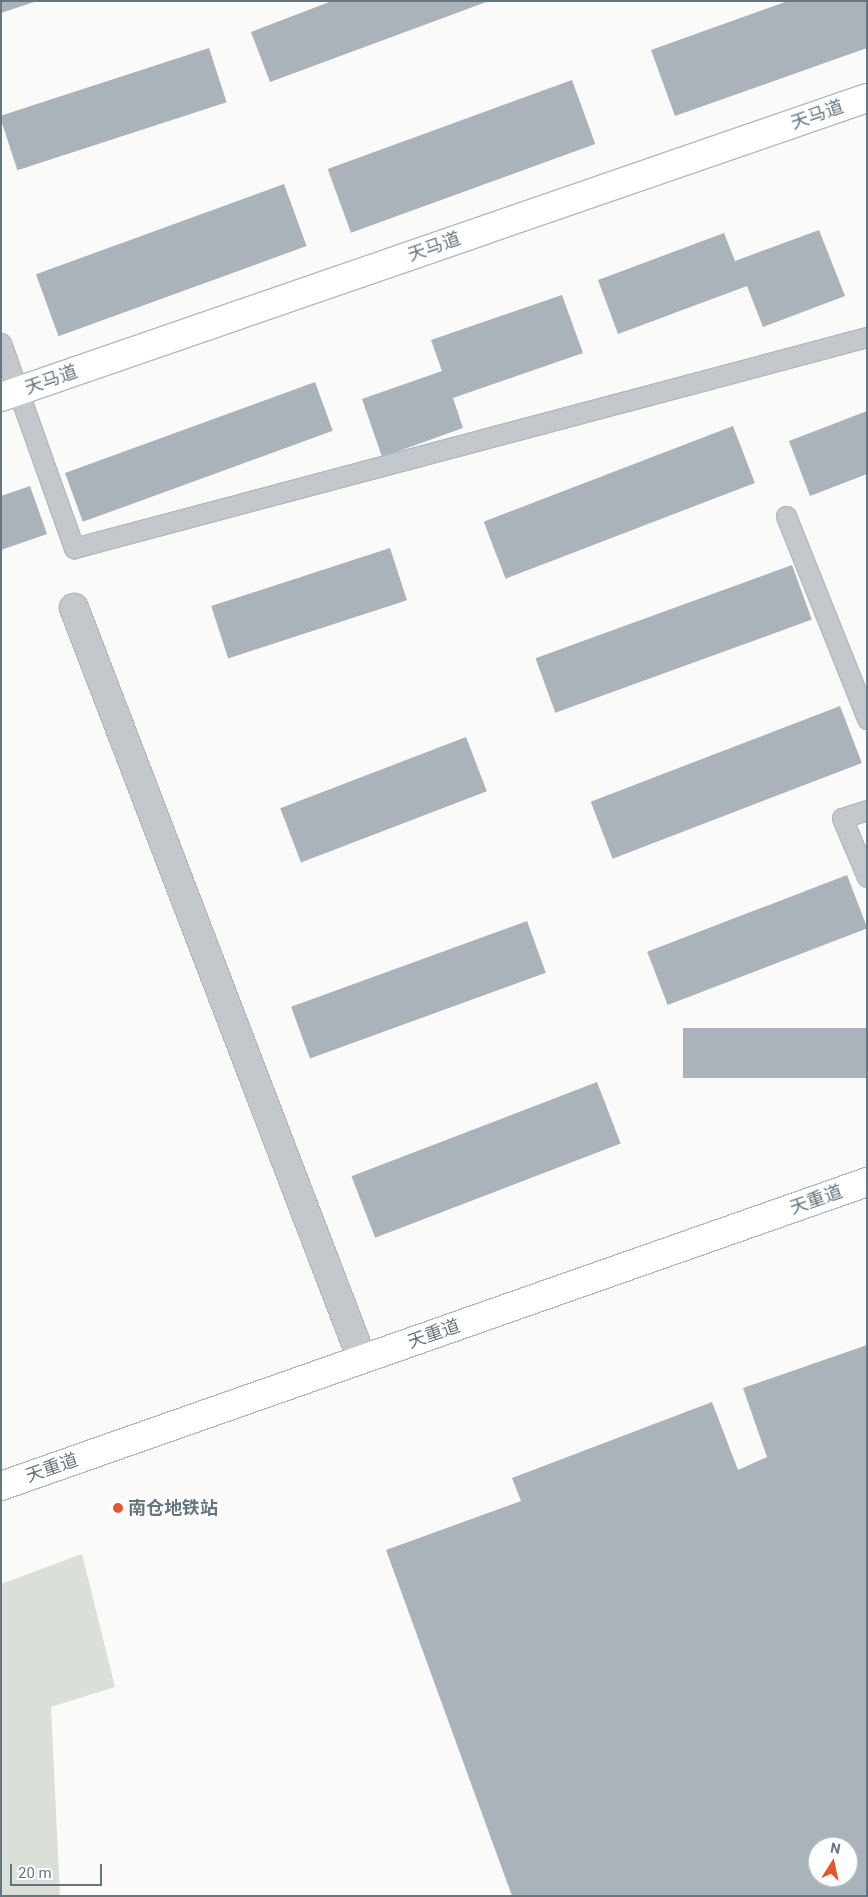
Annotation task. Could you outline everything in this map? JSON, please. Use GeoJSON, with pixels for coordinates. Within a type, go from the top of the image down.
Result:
{"type":"FeatureCollection","features":[{"type":"Feature","properties":{"kind":"street","name":"天马道"},"geometry":{"type":"LineString","coordinates":[[10,394],[867,98]]}},
{"type":"Feature","properties":{"kind":"street"},"geometry":{"type":"LineString","coordinates":[[74,608],[362,1359]]}},
{"type":"Feature","properties":{"kind":"street","name":"天重道"},"geometry":{"type":"LineString","coordinates":[[1,1486],[867,1182]]}},
{"type":"Feature","properties":{"kind":"lane"},"geometry":{"type":"LineString","coordinates":[[1,343],[10,394],[74,548],[867,337]]}},
{"type":"Feature","properties":{"kind":"lane"},"geometry":{"type":"LineString","coordinates":[[786,516],[867,720]]}},
{"type":"Feature","properties":{"kind":"lane"},"geometry":{"type":"LineString","coordinates":[[867,810],[842,818],[867,877]]}},
{"type":"Feature","properties":{"kind":"shaded area"},"geometry":{"type":"Polygon","coordinates":[[[82,1554],[115,1687],[51,1707],[60,1896],[1,1896],[1,1584],[82,1554]]]}},
{"type":"Feature","properties":{"kind":"building"},"geometry":{"type":"Polygon","coordinates":[[[1,1],[34,1],[34,2],[1,13],[1,1]]]}},
{"type":"Feature","properties":{"kind":"building"},"geometry":{"type":"Polygon","coordinates":[[[332,1],[489,1],[270,82],[251,32],[332,1]]]}},
{"type":"Feature","properties":{"kind":"building"},"geometry":{"type":"Polygon","coordinates":[[[788,1],[867,1],[867,48],[675,116],[651,50],[788,1]]]}},
{"type":"Feature","properties":{"kind":"building"},"geometry":{"type":"Polygon","coordinates":[[[209,48],[227,102],[17,170],[1,116],[209,48]]]}},
{"type":"Feature","properties":{"kind":"building"},"geometry":{"type":"Polygon","coordinates":[[[572,80],[595,144],[351,233],[328,169],[572,80]]]}},
{"type":"Feature","properties":{"kind":"building"},"geometry":{"type":"Polygon","coordinates":[[[284,184],[307,246],[58,336],[36,274],[284,184]]]}},
{"type":"Feature","properties":{"kind":"building"},"geometry":{"type":"Polygon","coordinates":[[[819,230],[845,296],[763,327],[747,286],[618,334],[598,280],[724,233],[735,261],[819,230]]]}},
{"type":"Feature","properties":{"kind":"building"},"geometry":{"type":"Polygon","coordinates":[[[562,295],[583,353],[453,398],[463,428],[382,457],[362,399],[442,371],[431,340],[562,295]]]}},
{"type":"Feature","properties":{"kind":"building"},"geometry":{"type":"Polygon","coordinates":[[[315,382],[333,431],[83,522],[65,473],[315,382]]]}},
{"type":"Feature","properties":{"kind":"building"},"geometry":{"type":"Polygon","coordinates":[[[867,411],[867,474],[810,496],[789,441],[867,411]]]}},
{"type":"Feature","properties":{"kind":"building"},"geometry":{"type":"Polygon","coordinates":[[[733,426],[755,483],[506,579],[484,522],[733,426]]]}},
{"type":"Feature","properties":{"kind":"building"},"geometry":{"type":"Polygon","coordinates":[[[30,486],[47,534],[1,550],[1,496],[30,486]]]}},
{"type":"Feature","properties":{"kind":"building"},"geometry":{"type":"Polygon","coordinates":[[[390,548],[407,600],[228,658],[211,606],[390,548]]]}},
{"type":"Feature","properties":{"kind":"building"},"geometry":{"type":"Polygon","coordinates":[[[792,565],[812,620],[555,713],[535,658],[792,565]]]}},
{"type":"Feature","properties":{"kind":"building"},"geometry":{"type":"Polygon","coordinates":[[[840,706],[862,763],[613,859],[591,802],[840,706]]]}},
{"type":"Feature","properties":{"kind":"building"},"geometry":{"type":"Polygon","coordinates":[[[466,737],[487,791],[301,862],[280,808],[466,737]]]}},
{"type":"Feature","properties":{"kind":"building"},"geometry":{"type":"Polygon","coordinates":[[[847,875],[867,928],[668,1005],[647,952],[847,875]]]}},
{"type":"Feature","properties":{"kind":"building"},"geometry":{"type":"Polygon","coordinates":[[[527,921],[546,973],[310,1059],[291,1007],[527,921]]]}},
{"type":"Feature","properties":{"kind":"building"},"geometry":{"type":"Polygon","coordinates":[[[683,1028],[867,1028],[867,1078],[683,1078],[683,1028]]]}},
{"type":"Feature","properties":{"kind":"building"},"geometry":{"type":"Polygon","coordinates":[[[597,1082],[621,1144],[375,1238],[351,1176],[597,1082]]]}},
{"type":"Feature","properties":{"kind":"building"},"geometry":{"type":"Polygon","coordinates":[[[867,1345],[867,1896],[512,1896],[386,1550],[521,1501],[512,1478],[712,1402],[738,1470],[767,1457],[743,1388],[867,1345]]]}},
{"type":"Feature","properties":{"kind":"place","name":"南仓地铁站"},"geometry":{"type":"Point","coordinates":[118,1508]}}]}
